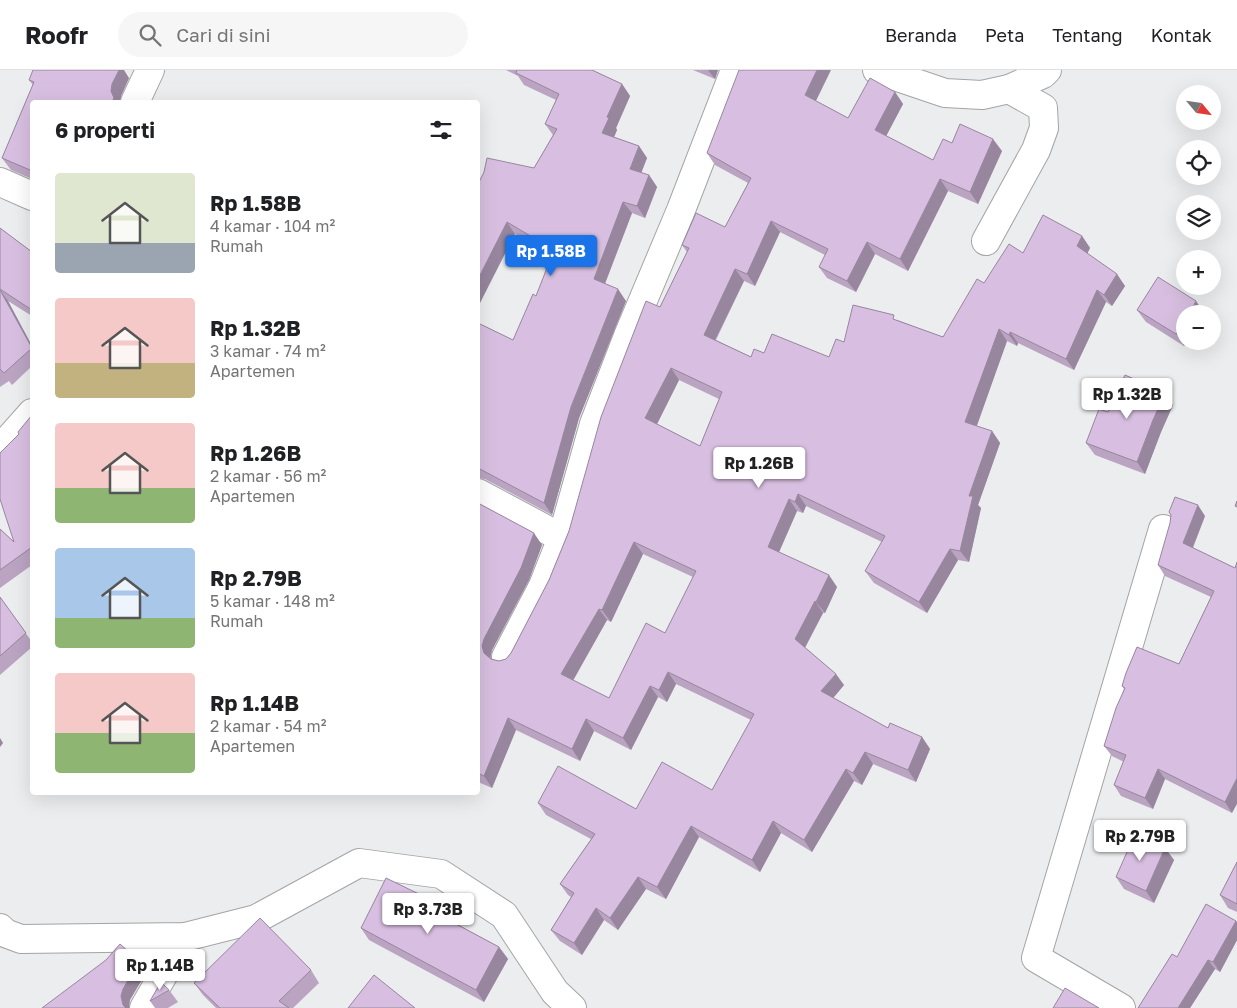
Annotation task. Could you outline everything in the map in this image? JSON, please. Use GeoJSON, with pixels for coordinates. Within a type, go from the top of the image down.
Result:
{"type":"FeatureCollection","features":[{"type":"Feature","properties":{"kind":"street"},"geometry":{"type":"LineString","coordinates":[[136,100],[150,70]]}},
{"type":"Feature","properties":{"kind":"street"},"geometry":{"type":"LineString","coordinates":[[506,657],[542,586],[562,538],[594,424],[628,336],[681,210],[735,70]]}},
{"type":"Feature","properties":{"kind":"street"},"geometry":{"type":"LineString","coordinates":[[877,70],[944,93],[982,95],[1009,89],[1043,74],[1047,70]]}},
{"type":"Feature","properties":{"kind":"street"},"geometry":{"type":"LineString","coordinates":[[986,241],[1036,150],[1044,128],[1043,108],[1009,89]]}},
{"type":"Feature","properties":{"kind":"street"},"geometry":{"type":"LineString","coordinates":[[0,182],[30,195]]}},
{"type":"Feature","properties":{"kind":"street"},"geometry":{"type":"LineString","coordinates":[[0,449],[30,415]]}},
{"type":"Feature","properties":{"kind":"street"},"geometry":{"type":"LineString","coordinates":[[480,494],[562,538]]}},
{"type":"Feature","properties":{"kind":"street"},"geometry":{"type":"LineString","coordinates":[[1121,1008],[1036,958],[1163,529]]}},
{"type":"Feature","properties":{"kind":"street"},"geometry":{"type":"LineString","coordinates":[[0,928],[5,933],[21,939],[185,937],[256,919],[360,863],[441,874],[504,915],[555,1003]]}},
{"type":"Feature","properties":{"kind":"street"},"geometry":{"type":"LineString","coordinates":[[144,1008],[185,937]]}},
{"type":"Feature","properties":{"kind":"building"},"geometry":{"type":"Polygon","coordinates":[[[33,70],[119,70],[112,84],[113,100],[30,100],[30,170],[2,158],[34,82],[29,80],[33,70]]]}},
{"type":"Feature","properties":{"kind":"building"},"geometry":{"type":"Polygon","coordinates":[[[517,70],[592,70],[622,84],[602,133],[639,146],[630,169],[649,175],[637,206],[623,202],[594,279],[618,289],[571,407],[544,503],[480,469],[480,324],[513,340],[533,294],[536,296],[554,250],[507,222],[480,275],[480,180],[487,158],[534,168],[557,129],[545,124],[559,94],[516,73],[517,70]]]}},
{"type":"Feature","properties":{"kind":"building"},"geometry":{"type":"Polygon","coordinates":[[[739,70],[817,70],[805,95],[848,118],[870,78],[895,92],[875,130],[933,160],[943,139],[952,143],[960,124],[993,139],[970,192],[940,179],[900,259],[867,242],[847,281],[819,267],[828,249],[771,221],[747,274],[735,269],[704,335],[751,357],[754,349],[764,353],[772,334],[829,357],[836,339],[844,342],[853,305],[894,315],[893,319],[943,337],[977,279],[984,283],[1009,244],[1023,253],[1043,215],[1082,236],[1077,246],[1117,274],[1104,295],[1097,290],[1066,359],[1010,332],[1009,335],[999,329],[965,422],[992,431],[969,496],[973,496],[960,551],[950,549],[919,602],[865,571],[885,536],[798,494],[795,502],[789,499],[768,547],[829,575],[795,639],[836,674],[821,691],[888,728],[890,723],[922,737],[908,770],[865,752],[853,773],[846,769],[804,840],[773,821],[752,860],[691,826],[657,887],[638,877],[610,918],[596,908],[574,943],[551,930],[574,893],[560,884],[595,834],[538,803],[558,766],[636,809],[662,762],[712,790],[754,714],[668,672],[659,690],[650,686],[623,738],[586,719],[572,749],[508,718],[484,776],[480,774],[480,504],[534,533],[521,568],[482,646],[484,653],[491,659],[499,661],[506,659],[511,653],[549,580],[569,531],[601,417],[646,301],[660,307],[689,248],[682,245],[696,213],[725,227],[751,178],[707,153],[739,70]],[[671,368],[645,418],[700,446],[722,392],[671,368]],[[634,542],[602,610],[599,609],[561,674],[609,698],[646,623],[665,633],[696,571],[634,542]]]}},
{"type":"Feature","properties":{"kind":"building"},"geometry":{"type":"Polygon","coordinates":[[[0,228],[30,250],[30,309],[0,289],[0,228]]]}},
{"type":"Feature","properties":{"kind":"building"},"geometry":{"type":"Polygon","coordinates":[[[1158,277],[1176,288],[1176,295],[1186,295],[1196,301],[1194,305],[1176,305],[1176,334],[1137,310],[1158,277]]]}},
{"type":"Feature","properties":{"kind":"building"},"geometry":{"type":"Polygon","coordinates":[[[0,290],[30,344],[30,350],[4,373],[0,369],[0,290]]]}},
{"type":"Feature","properties":{"kind":"building"},"geometry":{"type":"Polygon","coordinates":[[[1125,375],[1165,393],[1137,462],[1086,443],[1099,409],[1108,412],[1125,375]]]}},
{"type":"Feature","properties":{"kind":"building"},"geometry":{"type":"Polygon","coordinates":[[[30,417],[30,548],[0,570],[0,529],[14,542],[0,499],[0,453],[19,434],[18,432],[30,417]]]}},
{"type":"Feature","properties":{"kind":"building"},"geometry":{"type":"Polygon","coordinates":[[[1175,497],[1198,505],[1183,543],[1235,568],[1237,562],[1237,778],[1225,802],[1158,769],[1145,798],[1114,785],[1126,755],[1104,746],[1116,708],[1125,688],[1122,686],[1126,673],[1137,647],[1179,664],[1214,591],[1158,565],[1170,523],[1171,515],[1169,512],[1175,497]]]}},
{"type":"Feature","properties":{"kind":"building"},"geometry":{"type":"Polygon","coordinates":[[[0,597],[26,633],[0,656],[0,597]]]}},
{"type":"Feature","properties":{"kind":"building"},"geometry":{"type":"Polygon","coordinates":[[[1135,834],[1165,848],[1146,891],[1116,877],[1135,834]]]}},
{"type":"Feature","properties":{"kind":"building"},"geometry":{"type":"Polygon","coordinates":[[[1237,862],[1237,904],[1220,895],[1237,862]]]}},
{"type":"Feature","properties":{"kind":"building"},"geometry":{"type":"Polygon","coordinates":[[[386,878],[421,895],[417,903],[499,947],[476,990],[361,928],[386,878]]]}},
{"type":"Feature","properties":{"kind":"building"},"geometry":{"type":"Polygon","coordinates":[[[1206,904],[1236,921],[1213,962],[1208,960],[1178,1008],[1138,1008],[1172,954],[1177,957],[1206,904]]]}},
{"type":"Feature","properties":{"kind":"building"},"geometry":{"type":"Polygon","coordinates":[[[260,918],[311,970],[279,1001],[289,1008],[220,1008],[194,983],[260,918]]]}},
{"type":"Feature","properties":{"kind":"building"},"geometry":{"type":"Polygon","coordinates":[[[120,944],[139,961],[121,996],[123,1005],[126,1008],[42,1008],[106,960],[120,944]]]}},
{"type":"Feature","properties":{"kind":"building"},"geometry":{"type":"Polygon","coordinates":[[[374,975],[415,1008],[348,1008],[374,975]]]}},
{"type":"Feature","properties":{"kind":"building"},"geometry":{"type":"Polygon","coordinates":[[[161,982],[169,990],[150,1001],[161,982]]]}},
{"type":"Feature","properties":{"kind":"building"},"geometry":{"type":"Polygon","coordinates":[[[1065,988],[1099,1008],[1053,1008],[1065,988]]]}}]}
